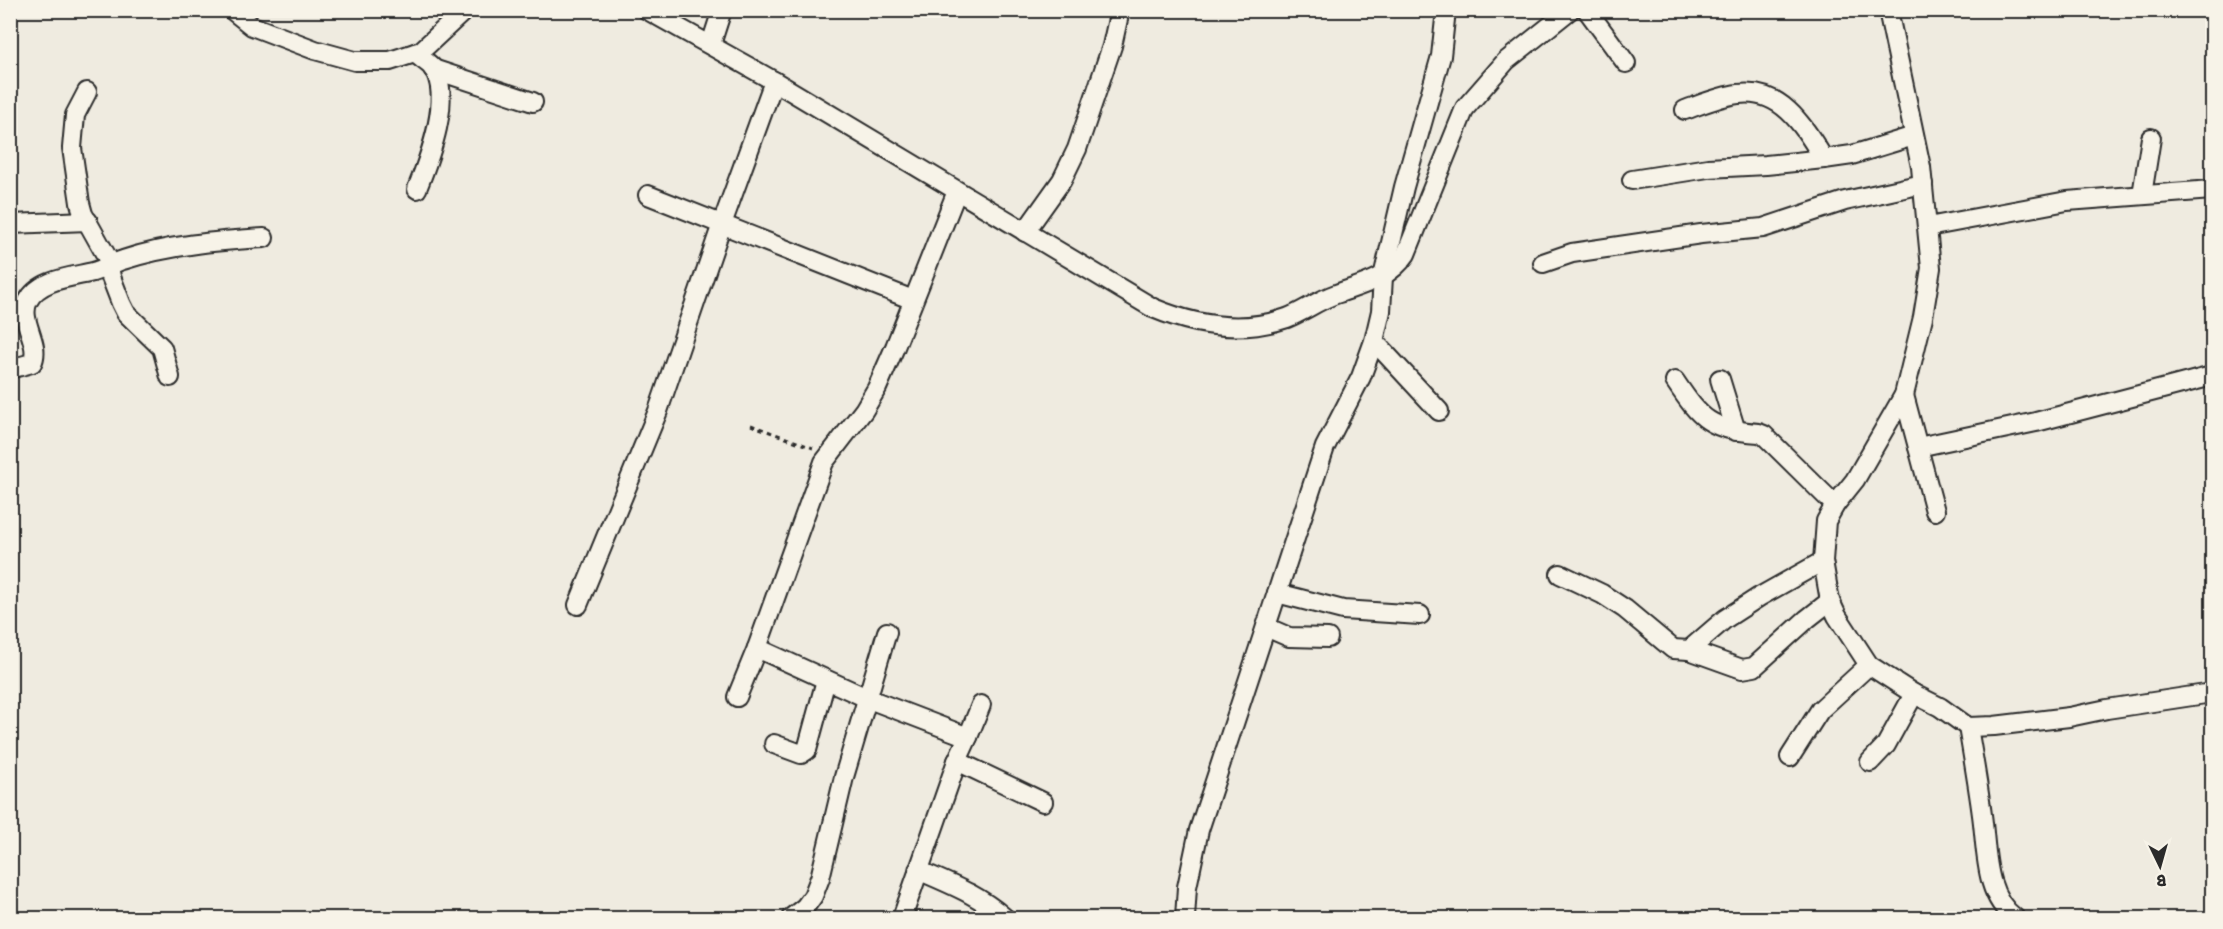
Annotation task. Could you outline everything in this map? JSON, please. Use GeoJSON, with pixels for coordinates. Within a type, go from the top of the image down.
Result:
{"type":"FeatureCollection","features":[{"type":"Feature","properties":{"kind":"street"},"geometry":{"type":"LineString","coordinates":[[232,10],[252,26],[315,50],[355,61],[390,61],[421,51],[465,10]]}},
{"type":"Feature","properties":{"kind":"street"},"geometry":{"type":"LineString","coordinates":[[647,10],[774,81],[1153,308],[1172,316],[1208,325],[1238,327],[1271,323],[1289,317],[1335,294],[1383,277],[1400,263],[1406,254],[1465,108],[1506,61],[1570,10]]}},
{"type":"Feature","properties":{"kind":"street"},"geometry":{"type":"LineString","coordinates":[[711,44],[722,10]]}},
{"type":"Feature","properties":{"kind":"street"},"geometry":{"type":"LineString","coordinates":[[1025,232],[1062,180],[1077,149],[1112,46],[1120,10]]}},
{"type":"Feature","properties":{"kind":"street"},"geometry":{"type":"LineString","coordinates":[[1185,918],[1187,887],[1199,830],[1325,447],[1360,377],[1374,341],[1381,311],[1383,277],[1404,186],[1441,56],[1446,10]]}},
{"type":"Feature","properties":{"kind":"street"},"geometry":{"type":"LineString","coordinates":[[1587,10],[1626,63]]}},
{"type":"Feature","properties":{"kind":"street"},"geometry":{"type":"LineString","coordinates":[[1888,10],[1923,184],[1931,268],[1923,317],[1904,395],[1855,480],[1835,505],[1826,521],[1823,561],[1830,601],[1845,631],[1869,665],[1914,694],[1940,707],[1968,727],[2069,717],[2212,693]]}},
{"type":"Feature","properties":{"kind":"street"},"geometry":{"type":"LineString","coordinates":[[415,53],[433,69],[533,102]]}},
{"type":"Feature","properties":{"kind":"street"},"geometry":{"type":"LineString","coordinates":[[417,189],[432,149],[442,95],[433,69]]}},
{"type":"Feature","properties":{"kind":"street"},"geometry":{"type":"LineString","coordinates":[[578,605],[658,411],[774,81]]}},
{"type":"Feature","properties":{"kind":"street"},"geometry":{"type":"LineString","coordinates":[[87,92],[75,115],[72,148],[80,203],[110,265],[111,277],[126,313],[162,348],[170,377]]}},
{"type":"Feature","properties":{"kind":"street"},"geometry":{"type":"LineString","coordinates":[[1685,110],[1739,93],[1761,96],[1781,104],[1797,118],[1824,159]]}},
{"type":"Feature","properties":{"kind":"street"},"geometry":{"type":"LineString","coordinates":[[1632,180],[1708,168],[1766,165],[1852,155],[1914,136]]}},
{"type":"Feature","properties":{"kind":"street"},"geometry":{"type":"LineString","coordinates":[[2142,195],[2151,138]]}},
{"type":"Feature","properties":{"kind":"street"},"geometry":{"type":"LineString","coordinates":[[1544,263],[1572,253],[1701,234],[1763,228],[1845,201],[1923,184]]}},
{"type":"Feature","properties":{"kind":"street"},"geometry":{"type":"LineString","coordinates":[[737,696],[829,454],[860,415],[877,388],[957,190]]}},
{"type":"Feature","properties":{"kind":"street"},"geometry":{"type":"LineString","coordinates":[[1928,227],[2067,201],[2212,190]]}},
{"type":"Feature","properties":{"kind":"street"},"geometry":{"type":"LineString","coordinates":[[648,195],[913,300]]}},
{"type":"Feature","properties":{"kind":"street"},"geometry":{"type":"LineString","coordinates":[[10,224],[88,221]]}},
{"type":"Feature","properties":{"kind":"street"},"geometry":{"type":"LineString","coordinates":[[10,369],[34,360],[26,307],[31,296],[44,286],[150,253],[206,242],[264,238]]}},
{"type":"Feature","properties":{"kind":"street"},"geometry":{"type":"LineString","coordinates":[[1374,341],[1439,411]]}},
{"type":"Feature","properties":{"kind":"street"},"geometry":{"type":"LineString","coordinates":[[1918,447],[2036,422],[2212,376]]}},
{"type":"Feature","properties":{"kind":"street"},"geometry":{"type":"LineString","coordinates":[[1720,379],[1736,431]]}},
{"type":"Feature","properties":{"kind":"street"},"geometry":{"type":"LineString","coordinates":[[1675,381],[1699,413],[1718,426],[1764,435],[1835,505]]}},
{"type":"Feature","properties":{"kind":"street"},"geometry":{"type":"LineString","coordinates":[[1904,395],[1935,511]]}},
{"type":"Feature","properties":{"kind":"street"},"geometry":{"type":"LineString","coordinates":[[1689,650],[1725,619],[1823,561]]}},
{"type":"Feature","properties":{"kind":"street"},"geometry":{"type":"LineString","coordinates":[[1560,574],[1602,594],[1625,609],[1673,649],[1689,650],[1742,669],[1754,667],[1830,601]]}},
{"type":"Feature","properties":{"kind":"street"},"geometry":{"type":"LineString","coordinates":[[1277,593],[1343,610],[1420,615]]}},
{"type":"Feature","properties":{"kind":"street"},"geometry":{"type":"LineString","coordinates":[[1266,627],[1289,637],[1328,638]]}},
{"type":"Feature","properties":{"kind":"street"},"geometry":{"type":"LineString","coordinates":[[790,918],[805,907],[817,888],[844,777],[887,632]]}},
{"type":"Feature","properties":{"kind":"street"},"geometry":{"type":"LineString","coordinates":[[757,648],[868,699],[968,737]]}},
{"type":"Feature","properties":{"kind":"street"},"geometry":{"type":"LineString","coordinates":[[1790,757],[1820,710],[1869,665]]}},
{"type":"Feature","properties":{"kind":"street"},"geometry":{"type":"LineString","coordinates":[[774,744],[801,754],[807,750],[826,680]]}},
{"type":"Feature","properties":{"kind":"street"},"geometry":{"type":"LineString","coordinates":[[1870,762],[1886,745],[1914,694]]}},
{"type":"Feature","properties":{"kind":"street"},"geometry":{"type":"LineString","coordinates":[[902,918],[957,761],[981,705]]}},
{"type":"Feature","properties":{"kind":"street"},"geometry":{"type":"LineString","coordinates":[[1968,727],[1989,872],[2005,911],[2015,918]]}},
{"type":"Feature","properties":{"kind":"street"},"geometry":{"type":"LineString","coordinates":[[957,761],[1043,802]]}},
{"type":"Feature","properties":{"kind":"street"},"geometry":{"type":"LineString","coordinates":[[918,870],[969,892],[987,902],[1005,918]]}},
{"type":"Feature","properties":{"kind":"path"},"geometry":{"type":"LineString","coordinates":[[751,425],[829,454]]}}]}
